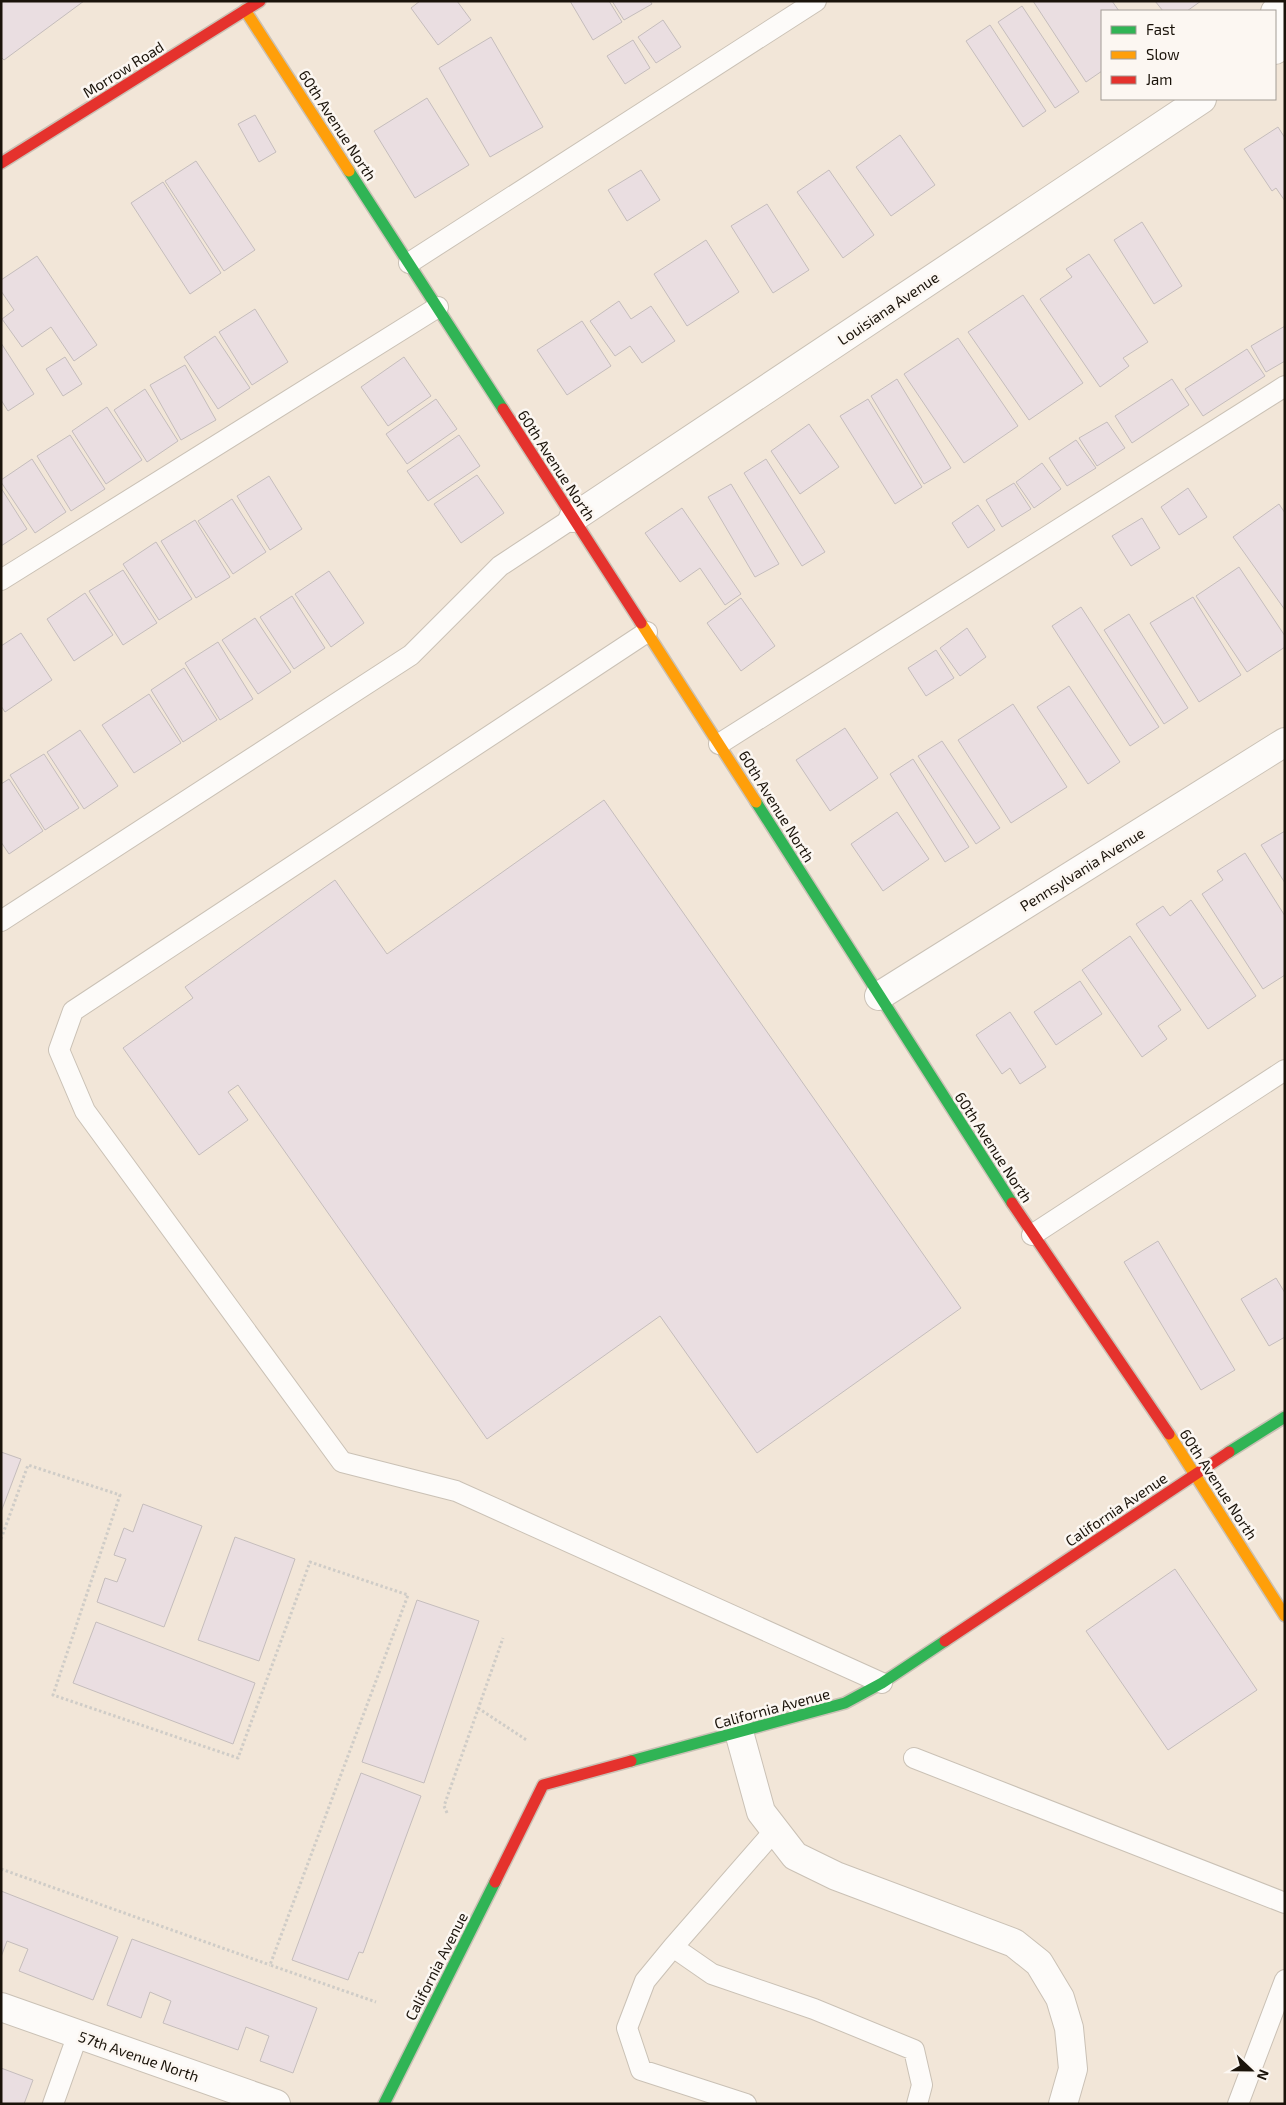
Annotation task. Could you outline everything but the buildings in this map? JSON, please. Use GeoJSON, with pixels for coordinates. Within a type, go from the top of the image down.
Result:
{"type":"FeatureCollection","features":[{"type":"Feature","properties":{"kind":"street","name":"Morrow Road"},"geometry":{"type":"LineString","coordinates":[[1,163],[260,1]]}},
{"type":"Feature","properties":{"kind":"street","name":"60th Avenue North"},"geometry":{"type":"LineString","coordinates":[[245,10],[647,632],[1032,1234],[1196,1473],[1285,1616]]}},
{"type":"Feature","properties":{"kind":"street"},"geometry":{"type":"LineString","coordinates":[[1276,15],[1285,26]]}},
{"type":"Feature","properties":{"kind":"street","name":"Louisiana Avenue"},"geometry":{"type":"LineString","coordinates":[[573,518],[1200,100]]}},
{"type":"Feature","properties":{"kind":"street","name":"Pennsylvania Avenue"},"geometry":{"type":"LineString","coordinates":[[880,996],[1285,742]]}},
{"type":"Feature","properties":{"kind":"street","name":"California Avenue"},"geometry":{"type":"LineString","coordinates":[[384,2104],[543,1786],[845,1703],[882,1683],[1196,1473],[1285,1417]]}},
{"type":"Feature","properties":{"kind":"street"},"geometry":{"type":"LineString","coordinates":[[739,1732],[761,1812],[795,1856],[836,1876],[1014,1943],[1039,1963],[1060,1998],[1069,2028],[1073,2069],[1063,2104]]}},
{"type":"Feature","properties":{"kind":"street","name":"57th Avenue North"},"geometry":{"type":"LineString","coordinates":[[1,2008],[276,2104]]}},
{"type":"Feature","properties":{"kind":"lane"},"geometry":{"type":"LineString","coordinates":[[409,263],[816,1]]}},
{"type":"Feature","properties":{"kind":"lane"},"geometry":{"type":"LineString","coordinates":[[1,580],[287,399],[438,307]]}},
{"type":"Feature","properties":{"kind":"lane"},"geometry":{"type":"LineString","coordinates":[[719,744],[1285,386]]}},
{"type":"Feature","properties":{"kind":"lane"},"geometry":{"type":"LineString","coordinates":[[1,921],[411,655],[437,626],[500,566],[573,518]]}},
{"type":"Feature","properties":{"kind":"lane"},"geometry":{"type":"LineString","coordinates":[[647,632],[72,1011],[59,1050],[85,1111],[342,1462],[456,1491],[882,1683]]}},
{"type":"Feature","properties":{"kind":"lane"},"geometry":{"type":"LineString","coordinates":[[1032,1234],[1285,1070]]}},
{"type":"Feature","properties":{"kind":"lane"},"geometry":{"type":"LineString","coordinates":[[914,1758],[1285,1903]]}},
{"type":"Feature","properties":{"kind":"lane"},"geometry":{"type":"LineString","coordinates":[[746,2104],[641,2070],[627,2028],[645,1981],[775,1830]]}},
{"type":"Feature","properties":{"kind":"lane"},"geometry":{"type":"LineString","coordinates":[[673,1947],[712,1974],[814,2009],[914,2050],[922,2086],[917,2104]]}},
{"type":"Feature","properties":{"kind":"lane"},"geometry":{"type":"LineString","coordinates":[[1238,2104],[1285,1980]]}},
{"type":"Feature","properties":{"kind":"lane"},"geometry":{"type":"LineString","coordinates":[[53,2104],[78,2034]]}},
{"type":"Feature","properties":{"kind":"path"},"geometry":{"type":"LineString","coordinates":[[1,1539],[28,1465],[120,1496],[53,1695],[238,1758],[310,1562],[408,1595],[270,1965]]}},
{"type":"Feature","properties":{"kind":"path"},"geometry":{"type":"LineString","coordinates":[[447,1813],[444,1806],[503,1638]]}},
{"type":"Feature","properties":{"kind":"path"},"geometry":{"type":"LineString","coordinates":[[478,1708],[528,1741]]}},
{"type":"Feature","properties":{"kind":"path"},"geometry":{"type":"LineString","coordinates":[[1,1869],[376,2002]]}},
{"type":"Feature","properties":{"kind":"traffic: fast"},"geometry":{"type":"LineString","coordinates":[[349,171],[503,409]]}},
{"type":"Feature","properties":{"kind":"traffic: fast"},"geometry":{"type":"LineString","coordinates":[[756,802],[1012,1203]]}},
{"type":"Feature","properties":{"kind":"traffic: fast"},"geometry":{"type":"LineString","coordinates":[[1229,1452],[1285,1417]]}},
{"type":"Feature","properties":{"kind":"traffic: fast"},"geometry":{"type":"LineString","coordinates":[[631,1761],[845,1703],[882,1683],[945,1641]]}},
{"type":"Feature","properties":{"kind":"traffic: fast"},"geometry":{"type":"LineString","coordinates":[[384,2104],[495,1882]]}},
{"type":"Feature","properties":{"kind":"traffic: slow"},"geometry":{"type":"LineString","coordinates":[[245,10],[349,171]]}},
{"type":"Feature","properties":{"kind":"traffic: slow"},"geometry":{"type":"LineString","coordinates":[[641,623],[756,802]]}},
{"type":"Feature","properties":{"kind":"traffic: slow"},"geometry":{"type":"LineString","coordinates":[[1169,1434],[1285,1616]]}},
{"type":"Feature","properties":{"kind":"traffic: jam"},"geometry":{"type":"LineString","coordinates":[[1,163],[260,1]]}},
{"type":"Feature","properties":{"kind":"traffic: jam"},"geometry":{"type":"LineString","coordinates":[[503,409],[641,623]]}},
{"type":"Feature","properties":{"kind":"traffic: jam"},"geometry":{"type":"LineString","coordinates":[[1012,1203],[1169,1434]]}},
{"type":"Feature","properties":{"kind":"traffic: jam"},"geometry":{"type":"LineString","coordinates":[[945,1641],[1229,1452]]}},
{"type":"Feature","properties":{"kind":"traffic: jam"},"geometry":{"type":"LineString","coordinates":[[495,1882],[543,1785],[631,1761]]}}]}
